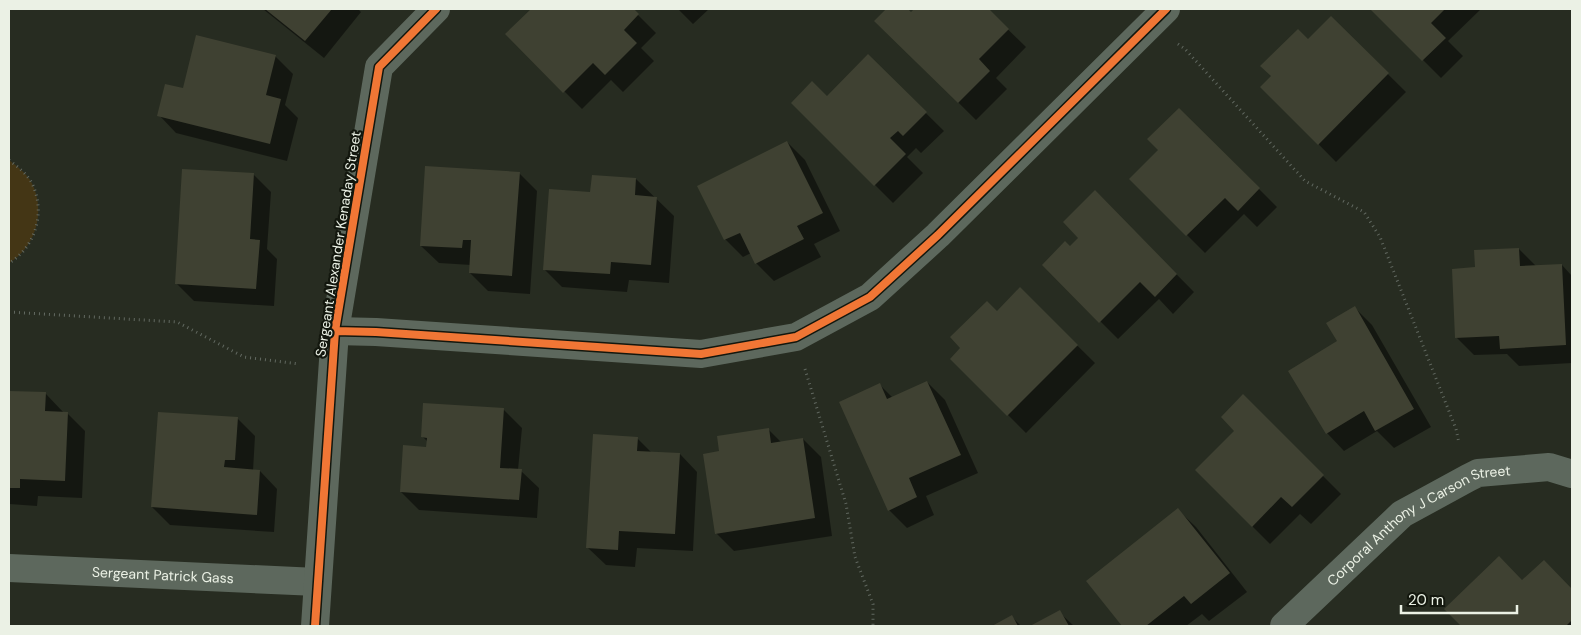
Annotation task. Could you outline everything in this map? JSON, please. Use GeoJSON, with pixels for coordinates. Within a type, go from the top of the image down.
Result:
{"type":"FeatureCollection","features":[{"type":"Feature","properties":{"kind":"street","name":"Sergeant Alexander Kenaday Street"},"geometry":{"type":"LineString","coordinates":[[315,626],[335,331],[379,67],[436,9]]}},
{"type":"Feature","properties":{"kind":"street"},"geometry":{"type":"LineString","coordinates":[[335,331],[376,332],[701,354],[796,337],[870,297],[938,235],[1158,16]]}},
{"type":"Feature","properties":{"kind":"street","name":"Corporal Anthony J Carson Street"},"geometry":{"type":"LineString","coordinates":[[1284,626],[1402,514],[1468,478],[1478,473],[1549,467],[1572,474]]}},
{"type":"Feature","properties":{"kind":"street","name":"Sergeant Patrick Gass"},"geometry":{"type":"LineString","coordinates":[[9,568],[317,582]]}},
{"type":"Feature","properties":{"kind":"path"},"geometry":{"type":"LineString","coordinates":[[1158,16],[1185,49],[1305,181],[1364,212],[1380,237],[1456,429],[1468,478]]}},
{"type":"Feature","properties":{"kind":"path"},"geometry":{"type":"LineString","coordinates":[[9,160],[23,171],[34,187],[39,206],[38,225],[30,242],[18,257],[9,263]]}},
{"type":"Feature","properties":{"kind":"path"},"geometry":{"type":"LineString","coordinates":[[9,312],[177,322],[244,358],[331,368]]}},
{"type":"Feature","properties":{"kind":"path"},"geometry":{"type":"LineString","coordinates":[[796,337],[846,504],[855,557],[873,604],[873,626]]}},
{"type":"Feature","properties":{"kind":"shaded area"},"geometry":{"type":"Polygon","coordinates":[[[9,160],[24,173],[32,184],[37,199],[38,220],[31,240],[25,249],[9,263],[9,160]]]}},
{"type":"Feature","properties":{"kind":"building"},"geometry":{"type":"Polygon","coordinates":[[[265,9],[332,9],[305,41],[265,9]]]}},
{"type":"Feature","properties":{"kind":"building"},"geometry":{"type":"Polygon","coordinates":[[[531,9],[634,9],[639,14],[624,30],[637,43],[605,75],[593,63],[563,93],[505,34],[531,9]]]}},
{"type":"Feature","properties":{"kind":"building"},"geometry":{"type":"Polygon","coordinates":[[[886,9],[908,9],[911,12],[914,9],[989,9],[1009,29],[979,59],[990,71],[958,103],[874,21],[886,9]]]}},
{"type":"Feature","properties":{"kind":"building"},"geometry":{"type":"Polygon","coordinates":[[[1370,9],[1445,9],[1431,23],[1446,38],[1422,61],[1370,9]]]}},
{"type":"Feature","properties":{"kind":"building"},"geometry":{"type":"Polygon","coordinates":[[[1331,16],[1389,73],[1318,145],[1260,87],[1271,76],[1260,66],[1298,29],[1308,39],[1331,16]]]}},
{"type":"Feature","properties":{"kind":"building"},"geometry":{"type":"Polygon","coordinates":[[[196,35],[276,55],[266,95],[281,99],[270,144],[157,116],[165,84],[183,88],[196,35]]]}},
{"type":"Feature","properties":{"kind":"building"},"geometry":{"type":"Polygon","coordinates":[[[868,54],[927,112],[903,136],[898,131],[890,138],[906,154],[874,186],[791,103],[812,81],[827,96],[868,54]]]}},
{"type":"Feature","properties":{"kind":"building"},"geometry":{"type":"Polygon","coordinates":[[[1179,108],[1260,188],[1238,211],[1225,198],[1186,236],[1129,179],[1158,150],[1147,139],[1179,108]]]}},
{"type":"Feature","properties":{"kind":"building"},"geometry":{"type":"Polygon","coordinates":[[[787,141],[823,213],[797,226],[804,239],[755,264],[740,233],[724,240],[697,186],[787,141]]]}},
{"type":"Feature","properties":{"kind":"building"},"geometry":{"type":"Polygon","coordinates":[[[425,166],[520,172],[512,276],[469,273],[471,240],[463,240],[462,248],[420,246],[425,166]]]}},
{"type":"Feature","properties":{"kind":"building"},"geometry":{"type":"Polygon","coordinates":[[[182,169],[254,173],[250,239],[260,240],[256,289],[175,284],[182,169]]]}},
{"type":"Feature","properties":{"kind":"building"},"geometry":{"type":"Polygon","coordinates":[[[592,175],[636,178],[635,195],[657,197],[651,265],[611,262],[610,274],[543,270],[549,189],[590,192],[592,175]]]}},
{"type":"Feature","properties":{"kind":"building"},"geometry":{"type":"Polygon","coordinates":[[[1095,190],[1177,274],[1155,297],[1140,282],[1099,323],[1042,265],[1065,241],[1070,246],[1078,238],[1063,222],[1095,190]]]}},
{"type":"Feature","properties":{"kind":"building"},"geometry":{"type":"Polygon","coordinates":[[[1519,248],[1520,266],[1562,264],[1566,345],[1500,349],[1499,336],[1455,338],[1452,269],[1475,267],[1474,250],[1519,248]]]}},
{"type":"Feature","properties":{"kind":"building"},"geometry":{"type":"Polygon","coordinates":[[[1020,287],[1078,345],[1007,416],[950,359],[960,348],[950,337],[987,301],[997,311],[1020,287]]]}},
{"type":"Feature","properties":{"kind":"building"},"geometry":{"type":"Polygon","coordinates":[[[1355,306],[1414,409],[1375,431],[1364,411],[1326,434],[1288,371],[1337,341],[1326,323],[1355,306]]]}},
{"type":"Feature","properties":{"kind":"building"},"geometry":{"type":"Polygon","coordinates":[[[927,381],[961,455],[909,478],[917,497],[888,511],[839,402],[880,383],[887,399],[927,381]]]}},
{"type":"Feature","properties":{"kind":"building"},"geometry":{"type":"Polygon","coordinates":[[[9,391],[46,392],[45,411],[68,412],[65,481],[20,479],[20,488],[9,488],[9,391]]]}},
{"type":"Feature","properties":{"kind":"building"},"geometry":{"type":"Polygon","coordinates":[[[1243,394],[1324,475],[1292,507],[1281,497],[1252,527],[1195,470],[1234,431],[1221,417],[1243,394]]]}},
{"type":"Feature","properties":{"kind":"building"},"geometry":{"type":"Polygon","coordinates":[[[423,403],[504,408],[500,468],[522,469],[519,500],[400,492],[403,445],[426,447],[427,438],[421,437],[423,403]]]}},
{"type":"Feature","properties":{"kind":"building"},"geometry":{"type":"Polygon","coordinates":[[[158,412],[238,417],[235,460],[225,460],[224,467],[260,470],[257,515],[151,507],[158,412]]]}},
{"type":"Feature","properties":{"kind":"building"},"geometry":{"type":"Polygon","coordinates":[[[769,428],[771,443],[803,438],[815,518],[715,534],[703,454],[719,451],[717,436],[769,428]]]}},
{"type":"Feature","properties":{"kind":"building"},"geometry":{"type":"Polygon","coordinates":[[[593,434],[638,437],[637,451],[680,453],[675,534],[619,531],[618,550],[586,548],[593,434]]]}},
{"type":"Feature","properties":{"kind":"building"},"geometry":{"type":"Polygon","coordinates":[[[1178,508],[1230,573],[1191,604],[1184,596],[1146,626],[1122,626],[1086,581],[1178,508]]]}},
{"type":"Feature","properties":{"kind":"building"},"geometry":{"type":"Polygon","coordinates":[[[1499,556],[1522,580],[1544,560],[1572,589],[1572,620],[1566,626],[1461,626],[1444,609],[1499,556]]]}},
{"type":"Feature","properties":{"kind":"building"},"geometry":{"type":"Polygon","coordinates":[[[1060,610],[1069,626],[1030,626],[1060,610]]]}},
{"type":"Feature","properties":{"kind":"building"},"geometry":{"type":"Polygon","coordinates":[[[1012,615],[1018,626],[992,626],[1012,615]]]}},
{"type":"Feature","properties":{"kind":"cycle path"},"geometry":{"type":"LineString","coordinates":[[315,626],[335,331],[379,67],[436,9]]}},
{"type":"Feature","properties":{"kind":"cycle path"},"geometry":{"type":"LineString","coordinates":[[335,331],[376,332],[701,354],[796,337],[870,297],[938,235],[1166,9]]}}]}
